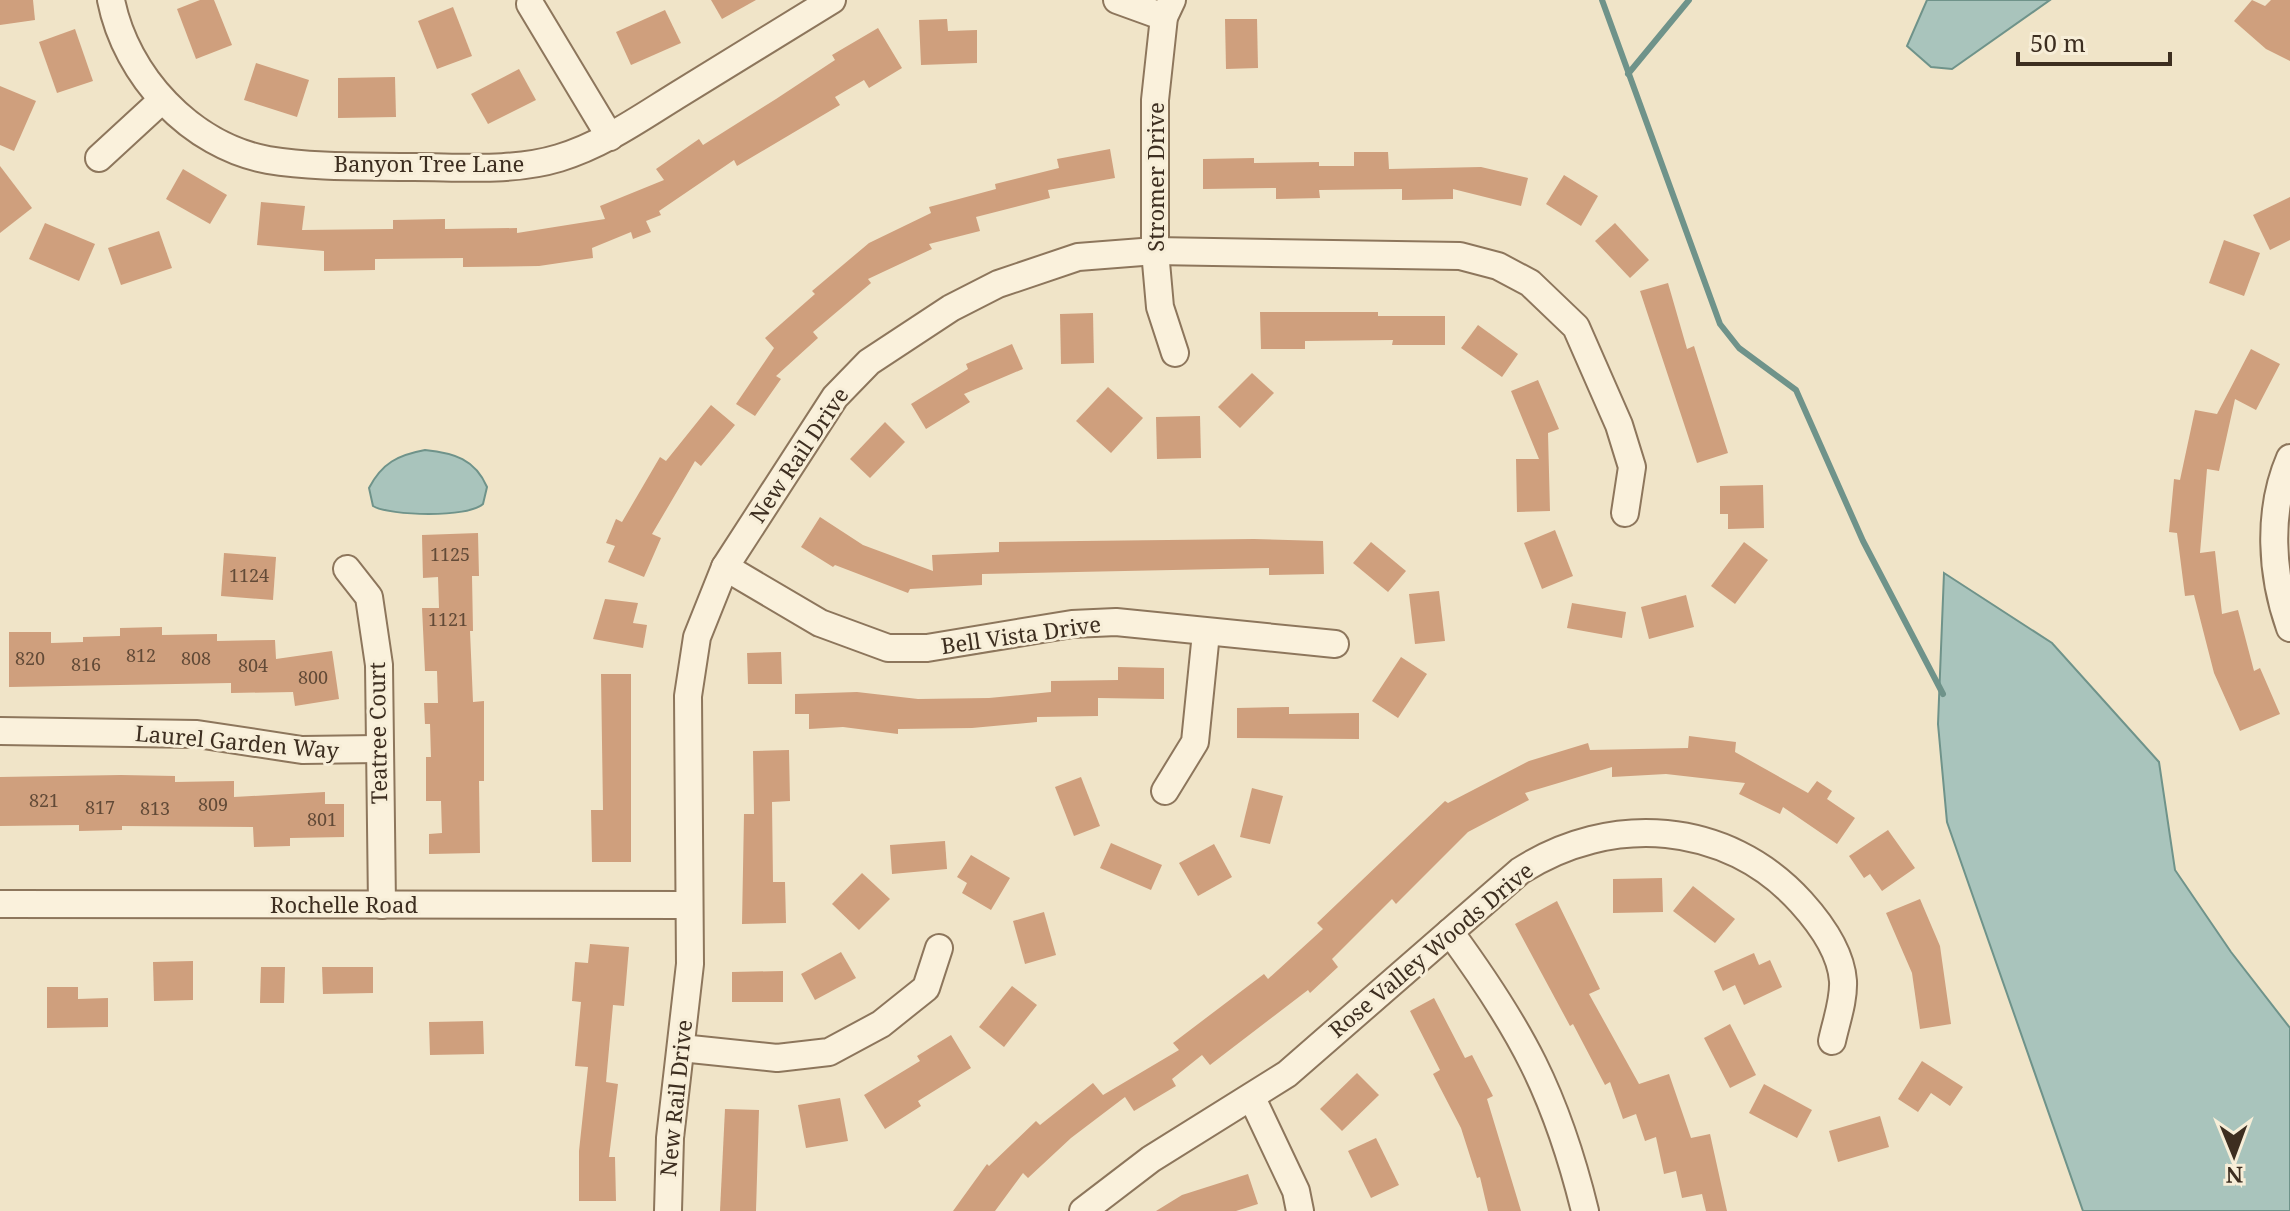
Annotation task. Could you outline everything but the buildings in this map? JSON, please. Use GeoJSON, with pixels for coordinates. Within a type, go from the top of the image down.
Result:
{"type":"FeatureCollection","features":[{"type":"Feature","properties":{"kind":"street","name":"Banyon Tree Lane"},"geometry":{"type":"LineString","coordinates":[[111,0],[126,46],[162,100],[216,141],[265,159],[301,164],[504,167],[557,159],[610,137],[832,0]]}},
{"type":"Feature","properties":{"kind":"street"},"geometry":{"type":"LineString","coordinates":[[1117,0],[1168,9]]}},
{"type":"Feature","properties":{"kind":"street"},"geometry":{"type":"LineString","coordinates":[[530,4],[610,137]]}},
{"type":"Feature","properties":{"kind":"street","name":"Stromer Drive"},"geometry":{"type":"LineString","coordinates":[[1168,9],[1155,100],[1155,251],[1160,307],[1175,353]]}},
{"type":"Feature","properties":{"kind":"street"},"geometry":{"type":"LineString","coordinates":[[99,158],[162,100]]}},
{"type":"Feature","properties":{"kind":"street","name":"New Rail Drive"},"geometry":{"type":"LineString","coordinates":[[668,1211],[670,1138],[690,964],[688,696],[697,637],[725,567],[835,397],[879,354],[951,308],[1037,268],[1078,257],[1155,251],[1460,256],[1498,266],[1530,283],[1563,310],[1587,346],[1632,467],[1625,513]]}},
{"type":"Feature","properties":{"kind":"street"},"geometry":{"type":"LineString","coordinates":[[2290,458],[2277,506],[2274,558],[2282,605],[2290,628]]}},
{"type":"Feature","properties":{"kind":"street","name":"Bell Vista Drive"},"geometry":{"type":"LineString","coordinates":[[725,567],[820,623],[888,648],[927,648],[1072,624],[1116,622],[1335,644]]}},
{"type":"Feature","properties":{"kind":"street","name":"Teatree Court"},"geometry":{"type":"LineString","coordinates":[[347,569],[369,597],[379,665],[382,905]]}},
{"type":"Feature","properties":{"kind":"street"},"geometry":{"type":"LineString","coordinates":[[1165,791],[1195,742],[1206,633]]}},
{"type":"Feature","properties":{"kind":"street","name":"Laurel Garden Way"},"geometry":{"type":"LineString","coordinates":[[0,731],[197,734],[302,750],[378,749]]}},
{"type":"Feature","properties":{"kind":"street","name":"Rose Valley Woods Drive"},"geometry":{"type":"LineString","coordinates":[[1083,1211],[1151,1159],[1287,1074],[1520,871],[1582,840],[1629,832],[1697,837],[1759,865],[1797,897],[1834,950],[1843,983],[1832,1041]]}},
{"type":"Feature","properties":{"kind":"street","name":"Rochelle Road"},"geometry":{"type":"LineString","coordinates":[[0,904],[689,905]]}},
{"type":"Feature","properties":{"kind":"street"},"geometry":{"type":"LineString","coordinates":[[1450,932],[1497,996],[1531,1054],[1561,1124],[1585,1211]]}},
{"type":"Feature","properties":{"kind":"street"},"geometry":{"type":"LineString","coordinates":[[681,1048],[777,1058],[829,1052],[881,1024],[926,988],[939,948]]}},
{"type":"Feature","properties":{"kind":"street"},"geometry":{"type":"LineString","coordinates":[[1252,1098],[1296,1191],[1300,1211]]}},
{"type":"Feature","properties":{"kind":"water"},"geometry":{"type":"Polygon","coordinates":[[[1927,0],[2050,0],[1952,69],[1931,67],[1907,46],[1927,0]]]}},
{"type":"Feature","properties":{"kind":"water"},"geometry":{"type":"Polygon","coordinates":[[[425,450],[445,453],[470,464],[487,487],[483,504],[462,512],[429,514],[395,512],[373,506],[369,488],[379,472],[399,458],[425,450]]]}},
{"type":"Feature","properties":{"kind":"water"},"geometry":{"type":"Polygon","coordinates":[[[1944,573],[2052,643],[2159,762],[2175,870],[2231,952],[2290,1028],[2290,1211],[2083,1211],[1947,822],[1938,724],[1944,573]]]}},
{"type":"Feature","properties":{"kind":"waterway"},"geometry":{"type":"LineString","coordinates":[[1602,0],[1720,324],[1739,348],[1796,390],[1863,541],[1943,694]]}},
{"type":"Feature","properties":{"kind":"waterway"},"geometry":{"type":"LineString","coordinates":[[1628,74],[1689,0]]}}]}
